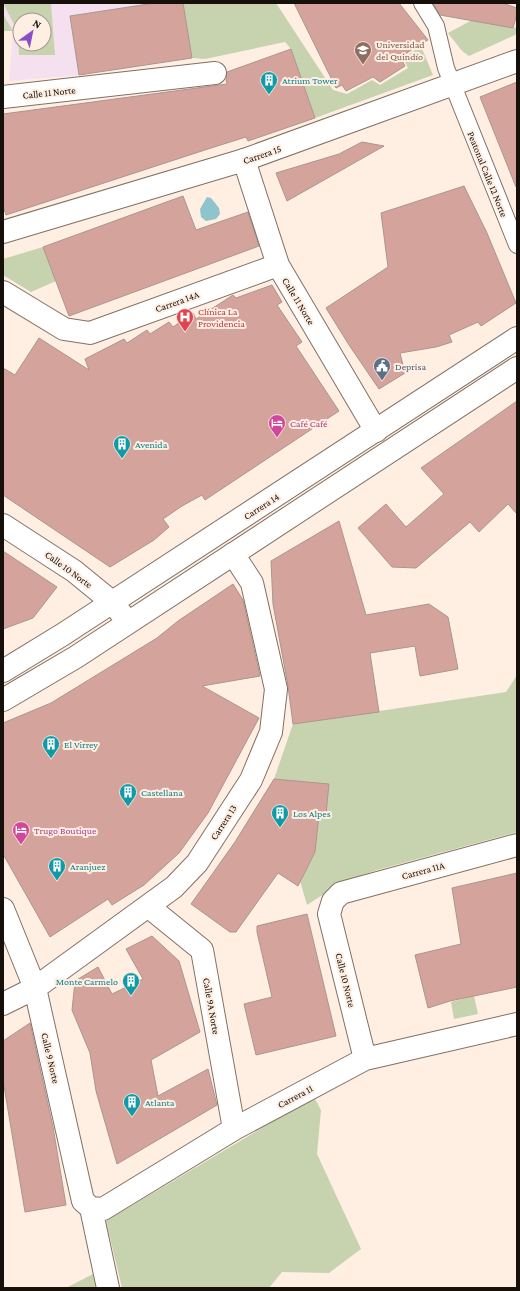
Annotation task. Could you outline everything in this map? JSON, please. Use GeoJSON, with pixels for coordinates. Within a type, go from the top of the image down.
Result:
{"type":"FeatureCollection","features":[{"type":"Feature","properties":{"kind":"street","name":"Peatonal Calle 12 Norte"},"geometry":{"type":"LineString","coordinates":[[422,3],[436,26],[446,68],[517,245]]}},
{"type":"Feature","properties":{"kind":"street","name":"Carrera 15"},"geometry":{"type":"LineString","coordinates":[[3,232],[244,160],[456,94],[517,61]]}},
{"type":"Feature","properties":{"kind":"street","name":"Calle 11 Norte"},"geometry":{"type":"LineString","coordinates":[[3,97],[215,73]]}},
{"type":"Feature","properties":{"kind":"street","name":"Calle 11 Norte"},"geometry":{"type":"LineString","coordinates":[[244,160],[278,265],[376,431]]}},
{"type":"Feature","properties":{"kind":"street","name":"Carrera 14A"},"geometry":{"type":"LineString","coordinates":[[3,292],[64,329],[76,332],[90,332],[278,265]]}},
{"type":"Feature","properties":{"kind":"street","name":"Carrera 14"},"geometry":{"type":"LineString","coordinates":[[3,671],[376,431],[517,338]]}},
{"type":"Feature","properties":{"kind":"street"},"geometry":{"type":"LineString","coordinates":[[3,700],[76,657],[517,368]]}},
{"type":"Feature","properties":{"kind":"street","name":"Calle 10 Norte"},"geometry":{"type":"LineString","coordinates":[[3,525],[74,571],[112,602],[128,622]]}},
{"type":"Feature","properties":{"kind":"street","name":"Carrera 13"},"geometry":{"type":"LineString","coordinates":[[3,1004],[35,988],[149,907],[174,887],[197,863],[251,780],[271,732],[276,689],[252,583],[233,554]]}},
{"type":"Feature","properties":{"kind":"street","name":"Carrera 11A"},"geometry":{"type":"LineString","coordinates":[[333,901],[341,892],[517,845]]}},
{"type":"Feature","properties":{"kind":"street","name":"Calle 10 Norte"},"geometry":{"type":"LineString","coordinates":[[333,901],[329,914],[365,1060]]}},
{"type":"Feature","properties":{"kind":"street","name":"Calle 9A Norte"},"geometry":{"type":"LineString","coordinates":[[149,907],[202,950],[234,1129]]}},
{"type":"Feature","properties":{"kind":"street","name":"Calle 9 Norte"},"geometry":{"type":"LineString","coordinates":[[3,909],[35,988],[83,1201],[91,1208],[108,1288]]}},
{"type":"Feature","properties":{"kind":"street","name":"Carrera 11"},"geometry":{"type":"LineString","coordinates":[[91,1208],[103,1209],[234,1129],[365,1060],[517,1024]]}},
{"type":"Feature","properties":{"kind":"shaded area"},"geometry":{"type":"Polygon","coordinates":[[[3,3],[156,3],[70,16],[79,75],[9,81],[12,44],[12,52],[52,52],[52,12],[12,12],[12,29],[3,14],[3,3]]]}},
{"type":"Feature","properties":{"kind":"green space"},"geometry":{"type":"Polygon","coordinates":[[[3,3],[53,3],[51,4],[52,12],[12,12],[12,20],[3,3]]]}},
{"type":"Feature","properties":{"kind":"green space"},"geometry":{"type":"Polygon","coordinates":[[[183,3],[276,3],[333,90],[347,94],[372,80],[380,85],[408,68],[403,58],[421,46],[433,75],[315,118],[291,49],[285,42],[205,59],[192,58],[183,3]]]}},
{"type":"Feature","properties":{"kind":"green space"},"geometry":{"type":"Polygon","coordinates":[[[3,14],[12,31],[3,31],[3,14]]]}},
{"type":"Feature","properties":{"kind":"green space"},"geometry":{"type":"Polygon","coordinates":[[[52,17],[55,55],[19,55],[19,52],[52,52],[52,17]]]}},
{"type":"Feature","properties":{"kind":"green space"},"geometry":{"type":"Polygon","coordinates":[[[472,20],[517,28],[517,34],[469,56],[462,51],[448,33],[472,20]]]}},
{"type":"Feature","properties":{"kind":"green space"},"geometry":{"type":"Polygon","coordinates":[[[43,247],[56,281],[31,292],[3,275],[3,259],[43,247]]]}},
{"type":"Feature","properties":{"kind":"green space"},"geometry":{"type":"Polygon","coordinates":[[[517,675],[517,832],[377,870],[339,884],[307,905],[300,881],[315,852],[319,814],[326,814],[329,785],[274,779],[293,724],[506,692],[517,675]]]}},
{"type":"Feature","properties":{"kind":"green space"},"geometry":{"type":"Polygon","coordinates":[[[474,996],[478,1014],[454,1019],[451,1002],[474,996]]]}},
{"type":"Feature","properties":{"kind":"green space"},"geometry":{"type":"Polygon","coordinates":[[[314,1097],[321,1110],[317,1154],[361,1249],[329,1273],[282,1272],[269,1288],[122,1288],[106,1221],[314,1097]]]}},
{"type":"Feature","properties":{"kind":"green space"},"geometry":{"type":"Polygon","coordinates":[[[93,1274],[96,1288],[66,1288],[93,1274]]]}},
{"type":"Feature","properties":{"kind":"water"},"geometry":{"type":"Polygon","coordinates":[[[207,197],[211,198],[219,208],[220,214],[216,219],[206,221],[201,217],[200,209],[207,197]]]}},
{"type":"Feature","properties":{"kind":"building"},"geometry":{"type":"Polygon","coordinates":[[[155,3],[183,3],[192,58],[79,75],[70,16],[155,3]]]}},
{"type":"Feature","properties":{"kind":"building"},"geometry":{"type":"Polygon","coordinates":[[[294,3],[399,3],[428,40],[400,57],[405,66],[380,82],[373,77],[346,91],[342,85],[336,88],[294,3]]]}},
{"type":"Feature","properties":{"kind":"building"},"geometry":{"type":"Polygon","coordinates":[[[433,3],[502,3],[517,8],[517,14],[513,28],[440,15],[433,3]]]}},
{"type":"Feature","properties":{"kind":"building"},"geometry":{"type":"Polygon","coordinates":[[[291,49],[315,118],[248,141],[246,137],[6,215],[3,206],[3,114],[227,84],[227,72],[291,49]]]}},
{"type":"Feature","properties":{"kind":"building"},"geometry":{"type":"Polygon","coordinates":[[[517,82],[517,187],[516,187],[480,97],[517,82]]]}},
{"type":"Feature","properties":{"kind":"building"},"geometry":{"type":"Polygon","coordinates":[[[362,142],[384,146],[287,201],[276,173],[339,154],[362,142]]]}},
{"type":"Feature","properties":{"kind":"building"},"geometry":{"type":"Polygon","coordinates":[[[464,186],[487,233],[516,303],[481,326],[478,322],[449,335],[452,342],[436,347],[400,353],[405,373],[379,389],[326,308],[388,267],[381,213],[464,186]]]}},
{"type":"Feature","properties":{"kind":"building"},"geometry":{"type":"Polygon","coordinates":[[[183,196],[196,230],[248,212],[259,246],[69,316],[43,247],[183,196]]]}},
{"type":"Feature","properties":{"kind":"building"},"geometry":{"type":"Polygon","coordinates":[[[272,285],[282,302],[277,305],[302,342],[296,346],[339,411],[205,500],[202,495],[182,506],[163,519],[169,527],[154,540],[110,567],[3,495],[3,368],[15,375],[39,338],[89,370],[85,359],[124,339],[127,343],[147,330],[150,334],[169,322],[173,327],[193,313],[196,319],[233,295],[236,298],[272,285]]]}},
{"type":"Feature","properties":{"kind":"building"},"geometry":{"type":"Polygon","coordinates":[[[517,401],[517,514],[508,504],[479,532],[470,522],[416,568],[392,567],[358,528],[386,504],[406,527],[444,494],[421,468],[517,401]]]}},
{"type":"Feature","properties":{"kind":"building"},"geometry":{"type":"Polygon","coordinates":[[[339,521],[366,615],[429,604],[448,617],[458,669],[420,676],[415,646],[370,653],[379,712],[293,724],[288,686],[273,604],[271,561],[339,521]]]}},
{"type":"Feature","properties":{"kind":"building"},"geometry":{"type":"Polygon","coordinates":[[[3,551],[57,587],[33,618],[3,629],[3,551]]]}},
{"type":"Feature","properties":{"kind":"building"},"geometry":{"type":"Polygon","coordinates":[[[233,584],[243,600],[260,676],[202,686],[259,718],[208,813],[179,853],[144,885],[112,905],[108,899],[50,937],[3,854],[3,723],[51,703],[157,638],[178,621],[233,584]]]}},
{"type":"Feature","properties":{"kind":"building"},"geometry":{"type":"Polygon","coordinates":[[[274,779],[329,784],[326,814],[319,814],[315,852],[298,886],[278,873],[236,932],[230,932],[191,904],[235,842],[274,779]]]}},
{"type":"Feature","properties":{"kind":"building"},"geometry":{"type":"Polygon","coordinates":[[[517,873],[517,987],[450,1001],[428,1008],[415,955],[461,944],[452,888],[517,873]]]}},
{"type":"Feature","properties":{"kind":"building"},"geometry":{"type":"Polygon","coordinates":[[[307,914],[336,1036],[256,1055],[244,1004],[272,997],[257,932],[257,926],[307,914]]]}},
{"type":"Feature","properties":{"kind":"building"},"geometry":{"type":"Polygon","coordinates":[[[152,936],[179,961],[200,1032],[151,1060],[158,1096],[208,1069],[217,1105],[117,1164],[96,1091],[90,1053],[72,1010],[75,981],[98,967],[112,994],[143,979],[126,949],[152,936]]]}},
{"type":"Feature","properties":{"kind":"building"},"geometry":{"type":"Polygon","coordinates":[[[30,1023],[53,1127],[66,1205],[25,1212],[3,1080],[3,1041],[30,1023]]]}},
{"type":"Feature","properties":{"kind":"place","name":"Universidad del Quindío"},"geometry":{"type":"Point","coordinates":[363,65]}},
{"type":"Feature","properties":{"kind":"place","name":"Atrium Tower"},"geometry":{"type":"Point","coordinates":[269,95]}},
{"type":"Feature","properties":{"kind":"place","name":"Clínica La Providencia"},"geometry":{"type":"Point","coordinates":[185,332]}},
{"type":"Feature","properties":{"kind":"place","name":"Deprisa"},"geometry":{"type":"Point","coordinates":[382,381]}},
{"type":"Feature","properties":{"kind":"place","name":"Café Café"},"geometry":{"type":"Point","coordinates":[277,438]}},
{"type":"Feature","properties":{"kind":"place","name":"Avenida"},"geometry":{"type":"Point","coordinates":[122,459]}},
{"type":"Feature","properties":{"kind":"place","name":"El Virrey"},"geometry":{"type":"Point","coordinates":[51,759]}},
{"type":"Feature","properties":{"kind":"place","name":"Castellana"},"geometry":{"type":"Point","coordinates":[128,807]}},
{"type":"Feature","properties":{"kind":"place","name":"Los Alpes"},"geometry":{"type":"Point","coordinates":[280,828]}},
{"type":"Feature","properties":{"kind":"place","name":"Trugo Boutique"},"geometry":{"type":"Point","coordinates":[21,845]}},
{"type":"Feature","properties":{"kind":"place","name":"Aranjuez"},"geometry":{"type":"Point","coordinates":[57,881]}},
{"type":"Feature","properties":{"kind":"place","name":"Monte Carmelo"},"geometry":{"type":"Point","coordinates":[131,996]}},
{"type":"Feature","properties":{"kind":"place","name":"Atlanta"},"geometry":{"type":"Point","coordinates":[132,1117]}}]}
